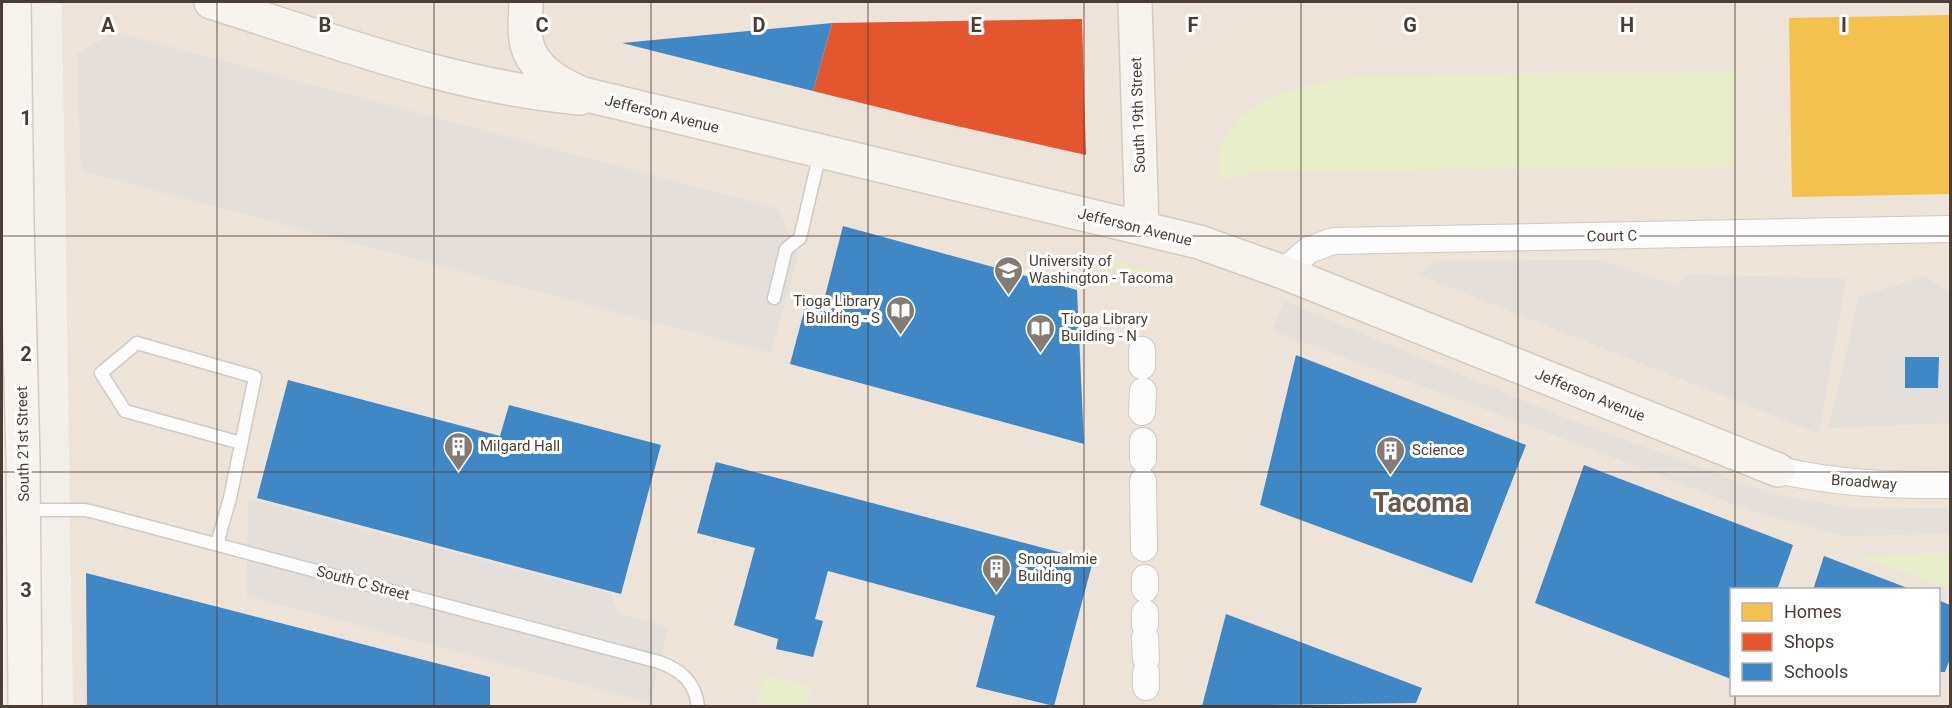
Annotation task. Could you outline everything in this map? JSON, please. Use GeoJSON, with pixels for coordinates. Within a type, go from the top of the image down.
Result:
{"type":"FeatureCollection","features":[{"type":"Feature","properties":{"kind":"street","name":"South 21st Street"},"geometry":{"type":"LineString","coordinates":[[14,2],[10,246],[13,510],[26,706]]}},
{"type":"Feature","properties":{"kind":"street"},"geometry":{"type":"LineString","coordinates":[[211,2],[445,75],[538,94],[606,100]]}},
{"type":"Feature","properties":{"kind":"street","name":"Jefferson Avenue"},"geometry":{"type":"LineString","coordinates":[[526,2],[526,41],[531,53],[540,67],[553,79],[568,87],[606,100],[1199,243],[1283,272],[1778,470]]}},
{"type":"Feature","properties":{"kind":"street","name":"South 19th Street"},"geometry":{"type":"LineString","coordinates":[[1135,2],[1142,228]]}},
{"type":"Feature","properties":{"kind":"street","name":"Court C"},"geometry":{"type":"LineString","coordinates":[[1283,272],[1309,250],[1333,241],[1950,230]]}},
{"type":"Feature","properties":{"kind":"street"},"geometry":{"type":"LineString","coordinates":[[1143,460],[1145,613]]}},
{"type":"Feature","properties":{"kind":"street","name":"Broadway"},"geometry":{"type":"LineString","coordinates":[[1778,470],[1836,482],[1875,485],[1950,485]]}},
{"type":"Feature","properties":{"kind":"lane"},"geometry":{"type":"LineString","coordinates":[[774,298],[786,249],[800,238],[821,152]]}},
{"type":"Feature","properties":{"kind":"lane"},"geometry":{"type":"LineString","coordinates":[[217,544],[230,498],[255,377],[137,343],[101,373],[125,411],[241,443]]}},
{"type":"Feature","properties":{"kind":"lane","name":"South C Street"},"geometry":{"type":"LineString","coordinates":[[13,510],[85,510],[659,662],[685,675],[694,690],[698,706]]}},
{"type":"Feature","properties":{"kind":"shaded area","name":"University of Washington - Tacoma"},"geometry":{"type":"Polygon","coordinates":[[[62,2],[1950,2],[1950,706],[73,706],[62,2]]]}},
{"type":"Feature","properties":{"kind":"shaded area"},"geometry":{"type":"Polygon","coordinates":[[[114,32],[779,209],[798,256],[771,353],[81,171],[77,54],[114,32]]]}},
{"type":"Feature","properties":{"kind":"shaded area"},"geometry":{"type":"Polygon","coordinates":[[[1599,260],[1677,286],[1687,274],[1846,279],[1819,434],[1419,275],[1435,261],[1599,260]]]}},
{"type":"Feature","properties":{"kind":"shaded area"},"geometry":{"type":"Polygon","coordinates":[[[1924,276],[1950,292],[1950,423],[1829,428],[1859,297],[1924,276]]]}},
{"type":"Feature","properties":{"kind":"shaded area"},"geometry":{"type":"Polygon","coordinates":[[[1284,301],[1563,417],[1773,494],[1855,509],[1950,508],[1950,534],[1845,536],[1754,512],[1557,436],[1272,331],[1284,301]]]}},
{"type":"Feature","properties":{"kind":"shaded area"},"geometry":{"type":"Polygon","coordinates":[[[248,499],[611,594],[618,613],[668,627],[650,703],[247,596],[248,499]]]}},
{"type":"Feature","properties":{"kind":"green space"},"geometry":{"type":"Polygon","coordinates":[[[1735,71],[1735,167],[1255,172],[1229,180],[1219,175],[1218,152],[1227,134],[1243,115],[1269,98],[1299,87],[1361,76],[1735,71]]]}},
{"type":"Feature","properties":{"kind":"green space"},"geometry":{"type":"Polygon","coordinates":[[[1085,253],[1179,279],[1177,285],[1083,259],[1085,253]]]}},
{"type":"Feature","properties":{"kind":"green space"},"geometry":{"type":"Polygon","coordinates":[[[1950,553],[1950,589],[1858,556],[1950,553]]]}},
{"type":"Feature","properties":{"kind":"green space"},"geometry":{"type":"Polygon","coordinates":[[[765,675],[812,687],[807,706],[756,706],[765,675]]]}},
{"type":"Feature","properties":{"kind":"building: Homes"},"geometry":{"type":"Polygon","coordinates":[[[1950,15],[1950,194],[1792,197],[1789,18],[1950,15]]]}},
{"type":"Feature","properties":{"kind":"building: Shops"},"geometry":{"type":"Polygon","coordinates":[[[1082,19],[1086,155],[813,91],[832,23],[1082,19]]]}},
{"type":"Feature","properties":{"kind":"building: Schools"},"geometry":{"type":"Polygon","coordinates":[[[832,23],[813,91],[622,43],[832,23]]]}},
{"type":"Feature","properties":{"kind":"building: Schools","name":"Tioga Library Building - S"},"geometry":{"type":"Polygon","coordinates":[[[843,226],[1077,290],[1084,444],[790,364],[806,304],[822,308],[843,226]]]}},
{"type":"Feature","properties":{"kind":"building: Schools","name":"Science"},"geometry":{"type":"Polygon","coordinates":[[[1296,355],[1526,445],[1472,583],[1260,505],[1296,355]]]}},
{"type":"Feature","properties":{"kind":"building: Schools"},"geometry":{"type":"Polygon","coordinates":[[[1905,357],[1939,357],[1938,388],[1905,388],[1905,357]]]}},
{"type":"Feature","properties":{"kind":"building: Schools","name":"Milgard Hall"},"geometry":{"type":"Polygon","coordinates":[[[288,380],[500,436],[509,405],[661,445],[621,594],[257,498],[288,380]]]}},
{"type":"Feature","properties":{"kind":"building: Schools","name":"Snoqualmie Building"},"geometry":{"type":"Polygon","coordinates":[[[716,462],[1093,561],[1054,706],[976,687],[995,616],[828,571],[815,619],[823,621],[813,657],[776,649],[778,639],[734,625],[755,548],[697,533],[716,462]]]}},
{"type":"Feature","properties":{"kind":"building: Schools"},"geometry":{"type":"Polygon","coordinates":[[[1584,465],[1793,545],[1778,588],[1730,588],[1730,679],[1535,603],[1584,465]]]}},
{"type":"Feature","properties":{"kind":"building: Schools"},"geometry":{"type":"Polygon","coordinates":[[[1824,556],[1907,588],[1814,588],[1824,556]]]}},
{"type":"Feature","properties":{"kind":"building: Schools"},"geometry":{"type":"Polygon","coordinates":[[[86,573],[490,677],[490,706],[87,706],[86,573]]]}},
{"type":"Feature","properties":{"kind":"building: Schools"},"geometry":{"type":"Polygon","coordinates":[[[1940,601],[1950,605],[1950,659],[1945,672],[1940,672],[1940,601]]]}},
{"type":"Feature","properties":{"kind":"building: Schools"},"geometry":{"type":"Polygon","coordinates":[[[1226,614],[1422,688],[1416,703],[1202,706],[1226,614]]]}},
{"type":"Feature","properties":{"kind":"place","name":"University of Washington - Tacoma"},"geometry":{"type":"Point","coordinates":[1008,296]}},
{"type":"Feature","properties":{"kind":"place","name":"Tioga Library Building - S"},"geometry":{"type":"Point","coordinates":[901,336]}},
{"type":"Feature","properties":{"kind":"place","name":"Tioga Library Building - N"},"geometry":{"type":"Point","coordinates":[1040,354]}},
{"type":"Feature","properties":{"kind":"place","name":"Milgard Hall"},"geometry":{"type":"Point","coordinates":[459,472]}},
{"type":"Feature","properties":{"kind":"place","name":"Science"},"geometry":{"type":"Point","coordinates":[1391,476]}},
{"type":"Feature","properties":{"kind":"place","name":"Snoqualmie Building"},"geometry":{"type":"Point","coordinates":[997,594]}},
{"type":"Feature","properties":{"kind":"district","name":"Tacoma"},"geometry":{"type":"Point","coordinates":[1421,503]}}]}
